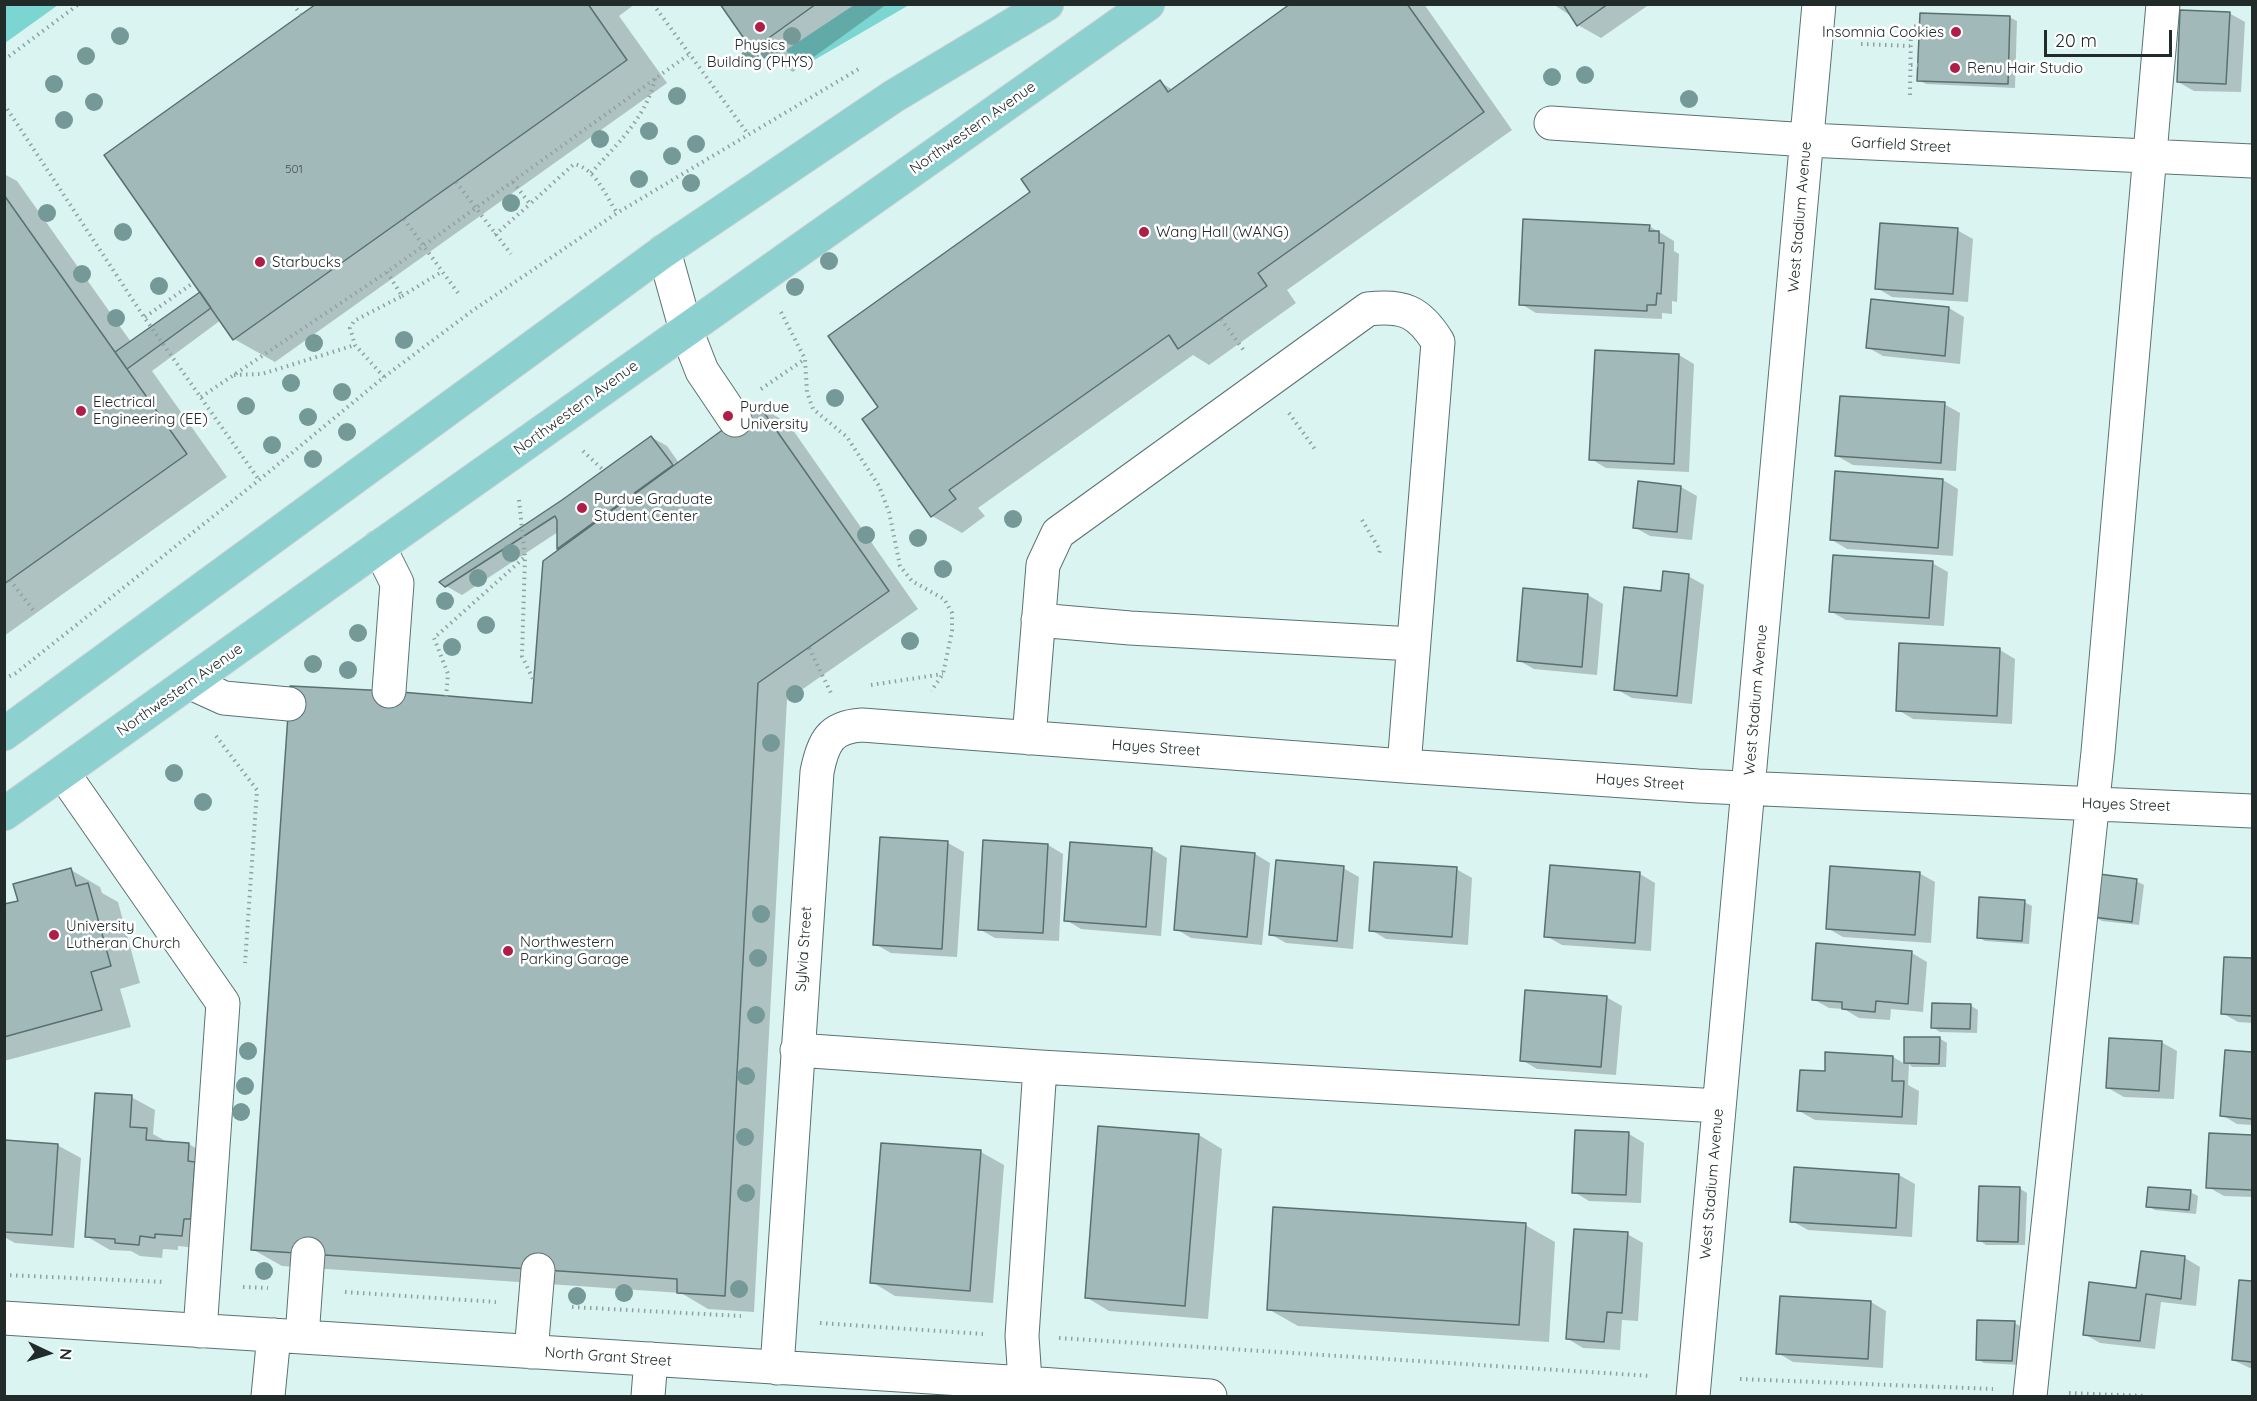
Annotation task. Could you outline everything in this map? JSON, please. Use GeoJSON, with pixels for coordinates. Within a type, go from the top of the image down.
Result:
{"type":"FeatureCollection","features":[{"type":"Feature","properties":{"kind":"main road"},"geometry":{"type":"LineString","coordinates":[[4,734],[664,251],[894,96],[1047,4]]}},
{"type":"Feature","properties":{"kind":"main road","name":"Northwestern Avenue"},"geometry":{"type":"LineString","coordinates":[[4,814],[1148,4]]}},
{"type":"Feature","properties":{"kind":"street","name":"West Stadium Avenue"},"geometry":{"type":"LineString","coordinates":[[1693,1396],[1819,4]]}},
{"type":"Feature","properties":{"kind":"street"},"geometry":{"type":"LineString","coordinates":[[2031,1394],[2093,804],[2163,4]]}},
{"type":"Feature","properties":{"kind":"street","name":"Garfield Street"},"geometry":{"type":"LineString","coordinates":[[1551,123],[1808,141],[2253,161]]}},
{"type":"Feature","properties":{"kind":"street"},"geometry":{"type":"LineString","coordinates":[[664,251],[686,330],[702,371],[743,408]]}},
{"type":"Feature","properties":{"kind":"street"},"geometry":{"type":"LineString","coordinates":[[1029,738],[1043,565],[1048,550],[1058,533],[1368,309],[1389,307],[1405,310],[1427,325],[1438,342],[1404,766]]}},
{"type":"Feature","properties":{"kind":"street"},"geometry":{"type":"LineString","coordinates":[[379,547],[397,583],[389,691]]}},
{"type":"Feature","properties":{"kind":"street"},"geometry":{"type":"LineString","coordinates":[[1038,620],[1413,644]]}},
{"type":"Feature","properties":{"kind":"street"},"geometry":{"type":"LineString","coordinates":[[191,682],[224,698],[289,704]]}},
{"type":"Feature","properties":{"kind":"street","name":"Sylvia Street"},"geometry":{"type":"LineString","coordinates":[[777,1368],[817,772],[822,749],[832,734],[847,726],[862,724],[1029,738]]}},
{"type":"Feature","properties":{"kind":"street","name":"Hayes Street"},"geometry":{"type":"LineString","coordinates":[[1029,738],[1747,789],[2253,811]]}},
{"type":"Feature","properties":{"kind":"street"},"geometry":{"type":"LineString","coordinates":[[63,773],[223,1003],[200,1330]]}},
{"type":"Feature","properties":{"kind":"street"},"geometry":{"type":"LineString","coordinates":[[797,1050],[1040,1067],[1719,1106]]}},
{"type":"Feature","properties":{"kind":"street"},"geometry":{"type":"LineString","coordinates":[[1025,1390],[1022,1336],[1040,1067]]}},
{"type":"Feature","properties":{"kind":"street"},"geometry":{"type":"LineString","coordinates":[[268,1396],[306,1290],[308,1254]]}},
{"type":"Feature","properties":{"kind":"street"},"geometry":{"type":"LineString","coordinates":[[531,1352],[538,1270]]}},
{"type":"Feature","properties":{"kind":"street","name":"North Grant Street"},"geometry":{"type":"LineString","coordinates":[[4,1318],[651,1359],[1025,1390],[1210,1396]]}},
{"type":"Feature","properties":{"kind":"street"},"geometry":{"type":"LineString","coordinates":[[648,1396],[651,1359]]}},
{"type":"Feature","properties":{"kind":"path"},"geometry":{"type":"LineString","coordinates":[[4,60],[79,4]]}},
{"type":"Feature","properties":{"kind":"path"},"geometry":{"type":"LineString","coordinates":[[293,4],[301,15]]}},
{"type":"Feature","properties":{"kind":"path"},"geometry":{"type":"LineString","coordinates":[[653,4],[748,135]]}},
{"type":"Feature","properties":{"kind":"path"},"geometry":{"type":"LineString","coordinates":[[1910,95],[1911,26],[1920,27]]}},
{"type":"Feature","properties":{"kind":"path"},"geometry":{"type":"LineString","coordinates":[[1861,44],[1910,46]]}},
{"type":"Feature","properties":{"kind":"path"},"geometry":{"type":"LineString","coordinates":[[201,397],[387,272],[688,55]]}},
{"type":"Feature","properties":{"kind":"path"},"geometry":{"type":"LineString","coordinates":[[4,679],[16,673],[259,480],[384,377],[472,311],[616,213],[868,64]]}},
{"type":"Feature","properties":{"kind":"path"},"geometry":{"type":"LineString","coordinates":[[1911,65],[1918,65]]}},
{"type":"Feature","properties":{"kind":"path"},"geometry":{"type":"LineString","coordinates":[[591,173],[633,125],[652,94],[655,78]]}},
{"type":"Feature","properties":{"kind":"path"},"geometry":{"type":"LineString","coordinates":[[4,104],[144,317],[259,480]]}},
{"type":"Feature","properties":{"kind":"path"},"geometry":{"type":"LineString","coordinates":[[495,235],[574,164],[584,166],[591,173],[616,213]]}},
{"type":"Feature","properties":{"kind":"path"},"geometry":{"type":"LineString","coordinates":[[456,182],[511,254]]}},
{"type":"Feature","properties":{"kind":"path"},"geometry":{"type":"LineString","coordinates":[[513,182],[530,204]]}},
{"type":"Feature","properties":{"kind":"path"},"geometry":{"type":"LineString","coordinates":[[404,219],[458,293]]}},
{"type":"Feature","properties":{"kind":"path"},"geometry":{"type":"LineString","coordinates":[[384,377],[355,345],[350,328],[354,321],[443,271]]}},
{"type":"Feature","properties":{"kind":"path"},"geometry":{"type":"LineString","coordinates":[[387,272],[402,296]]}},
{"type":"Feature","properties":{"kind":"path"},"geometry":{"type":"LineString","coordinates":[[144,317],[193,283]]}},
{"type":"Feature","properties":{"kind":"path"},"geometry":{"type":"LineString","coordinates":[[781,312],[805,359],[807,392],[813,409],[847,437],[879,486],[889,512],[900,566],[912,581],[944,599],[952,613],[952,631],[943,674],[929,694]]}},
{"type":"Feature","properties":{"kind":"path"},"geometry":{"type":"LineString","coordinates":[[1221,319],[1250,360]]}},
{"type":"Feature","properties":{"kind":"path"},"geometry":{"type":"LineString","coordinates":[[234,375],[262,374],[355,345]]}},
{"type":"Feature","properties":{"kind":"path"},"geometry":{"type":"LineString","coordinates":[[743,408],[805,359]]}},
{"type":"Feature","properties":{"kind":"path"},"geometry":{"type":"LineString","coordinates":[[1284,407],[1317,452]]}},
{"type":"Feature","properties":{"kind":"path"},"geometry":{"type":"LineString","coordinates":[[584,451],[602,469]]}},
{"type":"Feature","properties":{"kind":"path"},"geometry":{"type":"LineString","coordinates":[[519,500],[525,556],[522,656],[533,679]]}},
{"type":"Feature","properties":{"kind":"path"},"geometry":{"type":"LineString","coordinates":[[1362,520],[1380,550],[1379,561]]}},
{"type":"Feature","properties":{"kind":"path"},"geometry":{"type":"LineString","coordinates":[[447,697],[448,674],[434,639],[525,556]]}},
{"type":"Feature","properties":{"kind":"path"},"geometry":{"type":"LineString","coordinates":[[10,580],[34,611]]}},
{"type":"Feature","properties":{"kind":"path"},"geometry":{"type":"LineString","coordinates":[[809,648],[834,700]]}},
{"type":"Feature","properties":{"kind":"path"},"geometry":{"type":"LineString","coordinates":[[865,688],[875,684],[943,674]]}},
{"type":"Feature","properties":{"kind":"path"},"geometry":{"type":"LineString","coordinates":[[4,1275],[175,1282]]}},
{"type":"Feature","properties":{"kind":"path"},"geometry":{"type":"LineString","coordinates":[[235,1286],[743,1316]]}},
{"type":"Feature","properties":{"kind":"path"},"geometry":{"type":"LineString","coordinates":[[818,1323],[1651,1377]]}},
{"type":"Feature","properties":{"kind":"path"},"geometry":{"type":"LineString","coordinates":[[1740,1379],[2031,1394],[2146,1396]]}},
{"type":"Feature","properties":{"kind":"shaded area"},"geometry":{"type":"Polygon","coordinates":[[[5,4],[58,4],[58,5],[5,43],[5,4]]]}},
{"type":"Feature","properties":{"kind":"shaded area"},"geometry":{"type":"Polygon","coordinates":[[[854,5],[909,5],[804,66],[797,67],[786,50],[854,5]]]}},
{"type":"Feature","properties":{"kind":"building"},"geometry":{"type":"Polygon","coordinates":[[[316,4],[588,4],[627,60],[233,340],[104,155],[316,4]]]}},
{"type":"Feature","properties":{"kind":"building","name":"Physics Building (PHYS)"},"geometry":{"type":"Polygon","coordinates":[[[720,4],[816,4],[752,50],[720,4]]]}},
{"type":"Feature","properties":{"kind":"building","name":"Wang Hall (WANG)"},"geometry":{"type":"Polygon","coordinates":[[[1290,4],[1407,4],[1484,112],[1258,273],[1267,286],[1178,349],[1169,335],[949,490],[956,499],[931,517],[862,419],[878,407],[828,336],[1030,192],[1021,179],[1160,80],[1168,92],[1290,4]]]}},
{"type":"Feature","properties":{"kind":"building"},"geometry":{"type":"Polygon","coordinates":[[[1563,4],[1608,4],[1577,26],[1563,4]]]}},
{"type":"Feature","properties":{"kind":"building"},"geometry":{"type":"Polygon","coordinates":[[[2180,10],[2230,12],[2226,84],[2177,82],[2180,10]]]}},
{"type":"Feature","properties":{"kind":"building"},"geometry":{"type":"Polygon","coordinates":[[[1920,13],[2010,16],[2008,84],[1917,81],[1920,13]]]}},
{"type":"Feature","properties":{"kind":"building","name":"Electrical Engineering (EE)"},"geometry":{"type":"Polygon","coordinates":[[[4,195],[187,454],[4,584],[4,195]]]}},
{"type":"Feature","properties":{"kind":"building"},"geometry":{"type":"Polygon","coordinates":[[[1523,219],[1650,225],[1649,231],[1659,231],[1659,243],[1664,243],[1661,294],[1657,293],[1656,305],[1647,305],[1647,311],[1519,305],[1523,219]]]}},
{"type":"Feature","properties":{"kind":"building"},"geometry":{"type":"Polygon","coordinates":[[[1880,223],[1958,228],[1953,294],[1875,289],[1880,223]]]}},
{"type":"Feature","properties":{"kind":"building"},"geometry":{"type":"Polygon","coordinates":[[[200,292],[211,308],[127,369],[115,352],[200,292]]]}},
{"type":"Feature","properties":{"kind":"building"},"geometry":{"type":"Polygon","coordinates":[[[1871,299],[1949,307],[1945,356],[1866,348],[1871,299]]]}},
{"type":"Feature","properties":{"kind":"building"},"geometry":{"type":"Polygon","coordinates":[[[1595,350],[1679,354],[1674,464],[1589,460],[1595,350]]]}},
{"type":"Feature","properties":{"kind":"building"},"geometry":{"type":"Polygon","coordinates":[[[1840,396],[1945,402],[1941,463],[1835,456],[1840,396]]]}},
{"type":"Feature","properties":{"kind":"building","name":"Northwestern Parking Garage"},"geometry":{"type":"Polygon","coordinates":[[[758,404],[889,591],[758,683],[725,1296],[677,1293],[677,1279],[251,1250],[290,686],[389,691],[532,703],[543,561],[758,404]]]}},
{"type":"Feature","properties":{"kind":"building","name":"Purdue Graduate Student Center"},"geometry":{"type":"Polygon","coordinates":[[[651,436],[673,465],[557,549],[555,516],[445,587],[439,582],[562,500],[651,436]]]}},
{"type":"Feature","properties":{"kind":"building"},"geometry":{"type":"Polygon","coordinates":[[[1835,471],[1943,479],[1938,548],[1830,540],[1835,471]]]}},
{"type":"Feature","properties":{"kind":"building"},"geometry":{"type":"Polygon","coordinates":[[[1638,481],[1681,486],[1677,532],[1633,528],[1638,481]]]}},
{"type":"Feature","properties":{"kind":"building"},"geometry":{"type":"Polygon","coordinates":[[[1833,555],[1933,561],[1929,618],[1829,612],[1833,555]]]}},
{"type":"Feature","properties":{"kind":"building"},"geometry":{"type":"Polygon","coordinates":[[[1663,571],[1689,574],[1677,696],[1614,690],[1624,587],[1661,591],[1663,571]]]}},
{"type":"Feature","properties":{"kind":"building"},"geometry":{"type":"Polygon","coordinates":[[[1523,588],[1588,594],[1582,667],[1517,661],[1523,588]]]}},
{"type":"Feature","properties":{"kind":"building"},"geometry":{"type":"Polygon","coordinates":[[[1899,643],[2000,648],[1997,716],[1896,711],[1899,643]]]}},
{"type":"Feature","properties":{"kind":"building"},"geometry":{"type":"Polygon","coordinates":[[[880,837],[948,841],[942,949],[873,945],[880,837]]]}},
{"type":"Feature","properties":{"kind":"building"},"geometry":{"type":"Polygon","coordinates":[[[983,840],[1048,844],[1043,933],[978,930],[983,840]]]}},
{"type":"Feature","properties":{"kind":"building"},"geometry":{"type":"Polygon","coordinates":[[[1070,842],[1152,848],[1146,927],[1064,921],[1070,842]]]}},
{"type":"Feature","properties":{"kind":"building"},"geometry":{"type":"Polygon","coordinates":[[[1181,846],[1255,853],[1247,937],[1174,930],[1181,846]]]}},
{"type":"Feature","properties":{"kind":"building"},"geometry":{"type":"Polygon","coordinates":[[[1276,860],[1344,866],[1337,941],[1269,935],[1276,860]]]}},
{"type":"Feature","properties":{"kind":"building"},"geometry":{"type":"Polygon","coordinates":[[[1374,862],[1457,867],[1452,937],[1369,931],[1374,862]]]}},
{"type":"Feature","properties":{"kind":"building"},"geometry":{"type":"Polygon","coordinates":[[[1550,865],[1640,872],[1635,943],[1544,937],[1550,865]]]}},
{"type":"Feature","properties":{"kind":"building"},"geometry":{"type":"Polygon","coordinates":[[[1830,866],[1920,872],[1915,935],[1826,929],[1830,866]]]}},
{"type":"Feature","properties":{"kind":"building","name":"University Lutheran Church"},"geometry":{"type":"Polygon","coordinates":[[[71,868],[76,886],[88,883],[111,966],[91,972],[102,1010],[4,1037],[4,904],[18,901],[13,884],[71,868]]]}},
{"type":"Feature","properties":{"kind":"building"},"geometry":{"type":"Polygon","coordinates":[[[2099,874],[2137,879],[2132,922],[2093,917],[2099,874]]]}},
{"type":"Feature","properties":{"kind":"building"},"geometry":{"type":"Polygon","coordinates":[[[1979,897],[2025,900],[2022,941],[1977,938],[1979,897]]]}},
{"type":"Feature","properties":{"kind":"building"},"geometry":{"type":"Polygon","coordinates":[[[1816,943],[1912,951],[1908,1004],[1876,1001],[1875,1012],[1842,1009],[1842,1002],[1812,1000],[1816,943]]]}},
{"type":"Feature","properties":{"kind":"building"},"geometry":{"type":"Polygon","coordinates":[[[2224,957],[2252,958],[2252,1016],[2221,1014],[2224,957]]]}},
{"type":"Feature","properties":{"kind":"building"},"geometry":{"type":"Polygon","coordinates":[[[1525,990],[1607,996],[1601,1067],[1520,1061],[1525,990]]]}},
{"type":"Feature","properties":{"kind":"building"},"geometry":{"type":"Polygon","coordinates":[[[1932,1003],[1971,1004],[1970,1029],[1931,1028],[1932,1003]]]}},
{"type":"Feature","properties":{"kind":"building"},"geometry":{"type":"Polygon","coordinates":[[[1904,1037],[1940,1037],[1939,1064],[1904,1063],[1904,1037]]]}},
{"type":"Feature","properties":{"kind":"building"},"geometry":{"type":"Polygon","coordinates":[[[2109,1038],[2162,1041],[2159,1091],[2106,1088],[2109,1038]]]}},
{"type":"Feature","properties":{"kind":"building"},"geometry":{"type":"Polygon","coordinates":[[[2225,1050],[2252,1052],[2252,1119],[2220,1116],[2225,1050]]]}},
{"type":"Feature","properties":{"kind":"building"},"geometry":{"type":"Polygon","coordinates":[[[1825,1052],[1893,1056],[1892,1081],[1904,1081],[1902,1117],[1797,1111],[1800,1070],[1825,1071],[1825,1052]]]}},
{"type":"Feature","properties":{"kind":"building"},"geometry":{"type":"Polygon","coordinates":[[[95,1093],[132,1095],[130,1127],[147,1128],[146,1140],[189,1143],[188,1161],[195,1162],[191,1219],[184,1219],[182,1236],[155,1234],[155,1238],[140,1236],[139,1245],[115,1243],[115,1239],[85,1237],[95,1093]]]}},
{"type":"Feature","properties":{"kind":"building"},"geometry":{"type":"Polygon","coordinates":[[[1098,1126],[1199,1134],[1185,1306],[1085,1298],[1098,1126]]]}},
{"type":"Feature","properties":{"kind":"building"},"geometry":{"type":"Polygon","coordinates":[[[1575,1130],[1629,1132],[1626,1195],[1572,1193],[1575,1130]]]}},
{"type":"Feature","properties":{"kind":"building"},"geometry":{"type":"Polygon","coordinates":[[[2209,1133],[2252,1135],[2252,1190],[2206,1188],[2209,1133]]]}},
{"type":"Feature","properties":{"kind":"building"},"geometry":{"type":"Polygon","coordinates":[[[5,1140],[58,1144],[52,1235],[4,1232],[5,1140]]]}},
{"type":"Feature","properties":{"kind":"building"},"geometry":{"type":"Polygon","coordinates":[[[881,1143],[981,1150],[970,1291],[870,1283],[881,1143]]]}},
{"type":"Feature","properties":{"kind":"building"},"geometry":{"type":"Polygon","coordinates":[[[1794,1167],[1899,1174],[1896,1228],[1790,1222],[1794,1167]]]}},
{"type":"Feature","properties":{"kind":"building"},"geometry":{"type":"Polygon","coordinates":[[[1979,1186],[2020,1187],[2018,1242],[1977,1241],[1979,1186]]]}},
{"type":"Feature","properties":{"kind":"building"},"geometry":{"type":"Polygon","coordinates":[[[2148,1187],[2191,1190],[2189,1210],[2146,1207],[2148,1187]]]}},
{"type":"Feature","properties":{"kind":"building"},"geometry":{"type":"Polygon","coordinates":[[[1273,1207],[1526,1223],[1519,1325],[1267,1310],[1273,1207]]]}},
{"type":"Feature","properties":{"kind":"building"},"geometry":{"type":"Polygon","coordinates":[[[1574,1229],[1628,1232],[1622,1313],[1607,1312],[1604,1342],[1566,1339],[1574,1229]]]}},
{"type":"Feature","properties":{"kind":"building"},"geometry":{"type":"Polygon","coordinates":[[[2141,1251],[2185,1256],[2181,1299],[2146,1294],[2140,1341],[2083,1335],[2089,1282],[2136,1288],[2141,1251]]]}},
{"type":"Feature","properties":{"kind":"building"},"geometry":{"type":"Polygon","coordinates":[[[2239,1280],[2252,1281],[2252,1362],[2232,1360],[2239,1280]]]}},
{"type":"Feature","properties":{"kind":"building"},"geometry":{"type":"Polygon","coordinates":[[[1780,1296],[1871,1301],[1868,1359],[1776,1354],[1780,1296]]]}},
{"type":"Feature","properties":{"kind":"building"},"geometry":{"type":"Polygon","coordinates":[[[1977,1320],[2015,1321],[2012,1361],[1976,1360],[1977,1320]]]}},
{"type":"Feature","properties":{"kind":"place","name":"Physics Building (PHYS)"},"geometry":{"type":"Point","coordinates":[760,27]}},
{"type":"Feature","properties":{"kind":"place","name":"Insomnia Cookies"},"geometry":{"type":"Point","coordinates":[1956,32]}},
{"type":"Feature","properties":{"kind":"place","name":"Renu Hair Studio"},"geometry":{"type":"Point","coordinates":[1955,68]}},
{"type":"Feature","properties":{"kind":"place","name":"Wang Hall (WANG)"},"geometry":{"type":"Point","coordinates":[1144,232]}},
{"type":"Feature","properties":{"kind":"place","name":"Starbucks"},"geometry":{"type":"Point","coordinates":[260,262]}},
{"type":"Feature","properties":{"kind":"place","name":"Electrical Engineering (EE)"},"geometry":{"type":"Point","coordinates":[81,411]}},
{"type":"Feature","properties":{"kind":"place","name":"Purdue University"},"geometry":{"type":"Point","coordinates":[728,416]}},
{"type":"Feature","properties":{"kind":"place","name":"Purdue Graduate Student Center"},"geometry":{"type":"Point","coordinates":[582,508]}},
{"type":"Feature","properties":{"kind":"place","name":"University Lutheran Church"},"geometry":{"type":"Point","coordinates":[54,935]}},
{"type":"Feature","properties":{"kind":"place","name":"Northwestern Parking Garage"},"geometry":{"type":"Point","coordinates":[508,951]}}]}
